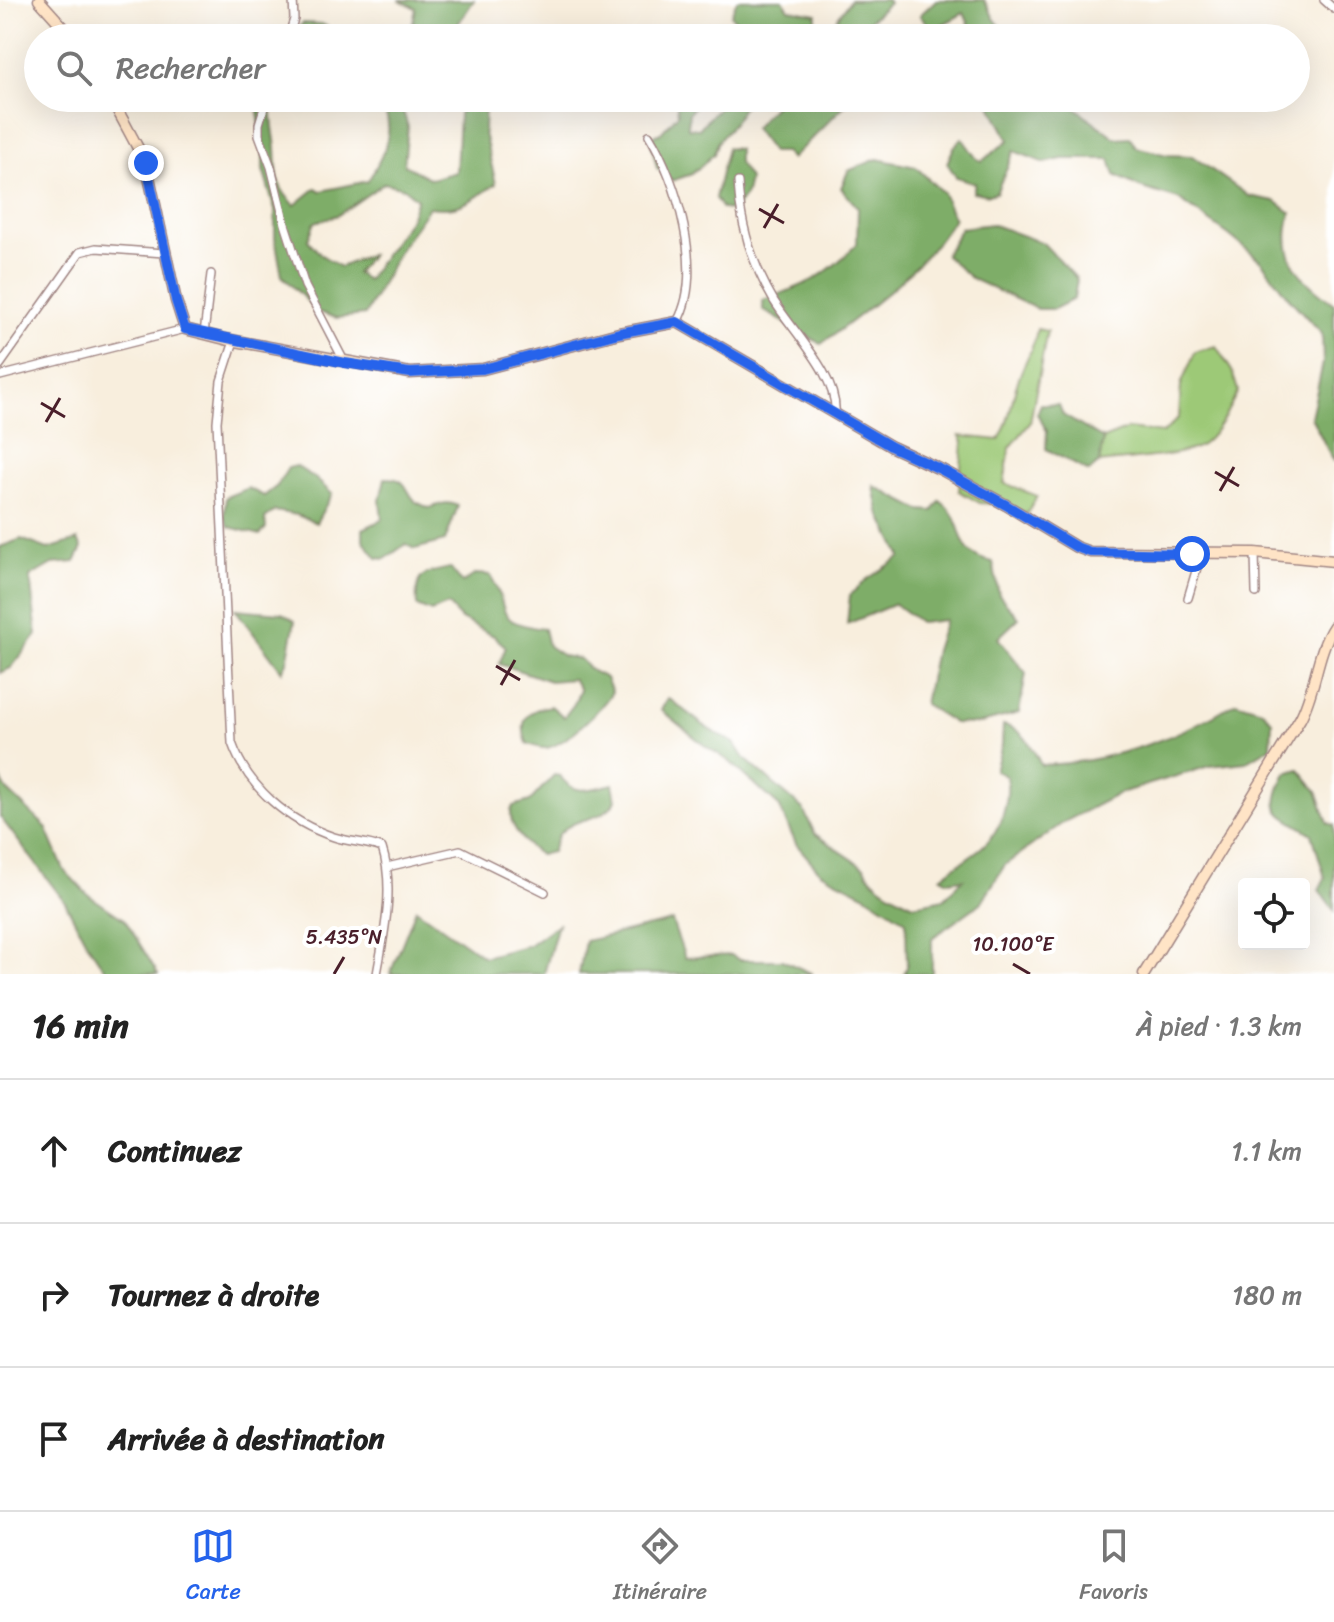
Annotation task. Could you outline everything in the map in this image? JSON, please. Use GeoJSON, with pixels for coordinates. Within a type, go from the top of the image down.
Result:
{"type":"FeatureCollection","features":[{"type":"Feature","properties":{"kind":"street"},"geometry":{"type":"LineString","coordinates":[[39,0],[60,24]]}},
{"type":"Feature","properties":{"kind":"street"},"geometry":{"type":"LineString","coordinates":[[292,24],[293,0]]}},
{"type":"Feature","properties":{"kind":"street"},"geometry":{"type":"LineString","coordinates":[[1324,0],[1334,9]]}},
{"type":"Feature","properties":{"kind":"street"},"geometry":{"type":"LineString","coordinates":[[119,112],[146,163],[164,253],[185,329]]}},
{"type":"Feature","properties":{"kind":"street"},"geometry":{"type":"LineString","coordinates":[[263,112],[259,135],[305,286],[345,363]]}},
{"type":"Feature","properties":{"kind":"street"},"geometry":{"type":"LineString","coordinates":[[649,135],[664,159],[684,229],[690,283],[677,322]]}},
{"type":"Feature","properties":{"kind":"street"},"geometry":{"type":"LineString","coordinates":[[738,182],[740,214],[757,267],[774,301],[829,385],[836,404],[835,415]]}},
{"type":"Feature","properties":{"kind":"street"},"geometry":{"type":"LineString","coordinates":[[0,365],[80,252],[96,248],[164,253]]}},
{"type":"Feature","properties":{"kind":"street"},"geometry":{"type":"LineString","coordinates":[[204,334],[211,274]]}},
{"type":"Feature","properties":{"kind":"street"},"geometry":{"type":"LineString","coordinates":[[0,376],[185,329],[345,363],[410,373],[483,369],[619,333],[677,322],[726,348],[835,415],[1006,505],[1076,547],[1100,553],[1255,553],[1334,561]]}},
{"type":"Feature","properties":{"kind":"street"},"geometry":{"type":"LineString","coordinates":[[234,341],[221,381],[217,422],[232,743],[250,779],[285,812],[301,823],[334,837],[380,846],[387,867],[384,930],[377,974]]}},
{"type":"Feature","properties":{"kind":"street"},"geometry":{"type":"LineString","coordinates":[[1255,553],[1256,593]]}},
{"type":"Feature","properties":{"kind":"street"},"geometry":{"type":"LineString","coordinates":[[1188,598],[1201,554]]}},
{"type":"Feature","properties":{"kind":"street"},"geometry":{"type":"LineString","coordinates":[[1144,974],[1308,705],[1324,648],[1334,626]]}},
{"type":"Feature","properties":{"kind":"street"},"geometry":{"type":"LineString","coordinates":[[387,867],[460,850],[545,892]]}},
{"type":"Feature","properties":{"kind":"green space"},"geometry":{"type":"Polygon","coordinates":[[[399,0],[474,0],[458,24],[413,24],[416,8],[399,0]]]}},
{"type":"Feature","properties":{"kind":"green space"},"geometry":{"type":"Polygon","coordinates":[[[737,0],[783,0],[789,9],[817,14],[815,24],[738,24],[731,15],[737,0]]]}},
{"type":"Feature","properties":{"kind":"green space"},"geometry":{"type":"Polygon","coordinates":[[[850,0],[887,0],[889,3],[868,24],[834,24],[850,0]]]}},
{"type":"Feature","properties":{"kind":"green space"},"geometry":{"type":"Polygon","coordinates":[[[936,0],[984,0],[999,24],[969,24],[964,13],[943,24],[927,24],[920,15],[936,0]]]}},
{"type":"Feature","properties":{"kind":"green space"},"geometry":{"type":"Polygon","coordinates":[[[258,112],[272,112],[278,178],[283,191],[295,205],[316,188],[321,191],[368,181],[387,140],[384,112],[403,112],[408,127],[404,165],[431,179],[456,172],[460,112],[485,112],[484,133],[496,184],[457,206],[429,207],[400,249],[365,315],[336,318],[318,312],[282,276],[275,238],[275,210],[263,170],[258,112]],[[384,183],[338,215],[315,222],[308,240],[320,254],[340,267],[372,254],[356,273],[367,280],[410,219],[417,199],[404,188],[384,183]]]}},
{"type":"Feature","properties":{"kind":"green space"},"geometry":{"type":"Polygon","coordinates":[[[690,112],[688,128],[699,129],[715,112],[740,112],[717,143],[714,154],[692,174],[671,181],[657,168],[650,138],[661,133],[678,114],[690,112]]]}},
{"type":"Feature","properties":{"kind":"green space"},"geometry":{"type":"Polygon","coordinates":[[[768,112],[838,112],[791,159],[785,152],[772,152],[754,128],[768,112]]]}},
{"type":"Feature","properties":{"kind":"green space"},"geometry":{"type":"Polygon","coordinates":[[[994,112],[1081,112],[1115,138],[1130,137],[1136,147],[1167,155],[1192,156],[1249,196],[1275,201],[1291,213],[1287,243],[1294,266],[1334,304],[1334,462],[1311,417],[1323,363],[1322,334],[1261,261],[1178,199],[1139,187],[1115,175],[1110,159],[1062,159],[1045,163],[1014,151],[996,193],[988,195],[973,192],[975,183],[956,177],[947,163],[962,138],[977,159],[982,161],[1009,140],[994,112]]]}},
{"type":"Feature","properties":{"kind":"green space"},"geometry":{"type":"Polygon","coordinates":[[[727,148],[738,149],[738,162],[749,179],[746,194],[734,210],[722,209],[715,198],[727,148]]]}},
{"type":"Feature","properties":{"kind":"green space"},"geometry":{"type":"Polygon","coordinates":[[[877,159],[916,167],[943,193],[954,219],[910,272],[821,344],[763,310],[763,300],[814,279],[857,244],[858,208],[841,188],[848,171],[877,159]]]}},
{"type":"Feature","properties":{"kind":"green space"},"geometry":{"type":"Polygon","coordinates":[[[991,224],[1043,243],[1077,279],[1074,299],[1054,309],[1037,309],[972,279],[945,255],[961,228],[991,224]]]}},
{"type":"Feature","properties":{"kind":"green space"},"geometry":{"type":"Polygon","coordinates":[[[1037,329],[1047,331],[1030,423],[1010,448],[1004,483],[1037,496],[1027,514],[1006,505],[980,503],[959,491],[963,442],[960,436],[999,440],[1037,329]]]}},
{"type":"Feature","properties":{"kind":"green space"},"geometry":{"type":"Polygon","coordinates":[[[1216,346],[1232,371],[1238,391],[1209,439],[1183,452],[1099,463],[1103,439],[1128,429],[1163,433],[1179,417],[1181,385],[1195,352],[1216,346]]]}},
{"type":"Feature","properties":{"kind":"green space"},"geometry":{"type":"Polygon","coordinates":[[[1041,404],[1059,405],[1063,415],[1103,439],[1099,463],[1089,472],[1046,449],[1047,431],[1037,414],[1041,404]]]}},
{"type":"Feature","properties":{"kind":"green space"},"geometry":{"type":"Polygon","coordinates":[[[296,466],[332,494],[316,523],[275,511],[265,518],[266,528],[260,535],[229,527],[224,516],[226,497],[248,488],[264,496],[277,486],[288,468],[296,466]]]}},
{"type":"Feature","properties":{"kind":"green space"},"geometry":{"type":"Polygon","coordinates":[[[385,478],[402,482],[416,502],[428,508],[447,503],[458,506],[445,541],[415,549],[406,544],[385,559],[377,558],[363,540],[363,529],[382,520],[380,500],[385,478]]]}},
{"type":"Feature","properties":{"kind":"green space"},"geometry":{"type":"Polygon","coordinates":[[[874,486],[920,510],[933,511],[940,501],[955,518],[970,552],[993,562],[999,595],[1019,618],[998,638],[1026,673],[1019,713],[977,724],[954,723],[924,704],[935,650],[945,620],[921,623],[895,604],[847,624],[850,595],[866,580],[901,557],[879,512],[874,486]]]}},
{"type":"Feature","properties":{"kind":"green space"},"geometry":{"type":"Polygon","coordinates":[[[21,539],[48,549],[78,540],[82,548],[75,562],[52,564],[30,577],[37,635],[11,668],[0,673],[0,547],[21,539]]]}},
{"type":"Feature","properties":{"kind":"green space"},"geometry":{"type":"Polygon","coordinates":[[[450,568],[462,583],[476,574],[490,575],[509,618],[544,629],[548,646],[563,656],[580,659],[592,671],[606,678],[612,692],[591,716],[562,741],[543,748],[527,743],[525,722],[531,713],[551,706],[564,717],[580,690],[573,679],[550,681],[499,664],[506,647],[494,636],[461,619],[448,605],[431,612],[417,606],[417,587],[422,577],[450,568]]]}},
{"type":"Feature","properties":{"kind":"green space"},"geometry":{"type":"Polygon","coordinates":[[[235,609],[282,613],[295,621],[287,662],[282,671],[235,609]]]}},
{"type":"Feature","properties":{"kind":"green space"},"geometry":{"type":"Polygon","coordinates":[[[668,698],[710,730],[734,743],[744,758],[803,809],[815,834],[865,868],[873,880],[886,890],[914,905],[944,899],[963,879],[948,881],[941,877],[982,847],[999,824],[1007,786],[1007,777],[995,770],[1002,745],[1003,725],[1022,734],[1041,765],[1066,763],[1143,746],[1191,727],[1236,702],[1262,710],[1272,721],[1271,747],[1246,762],[1210,766],[1120,793],[1064,822],[1005,865],[981,903],[932,938],[932,974],[904,974],[907,967],[906,921],[864,894],[820,872],[796,844],[779,806],[729,761],[661,710],[668,698]]]}},
{"type":"Feature","properties":{"kind":"green space"},"geometry":{"type":"Polygon","coordinates":[[[1299,769],[1317,791],[1328,823],[1334,825],[1334,910],[1319,890],[1325,878],[1312,834],[1284,817],[1277,805],[1286,773],[1299,769]]]}},
{"type":"Feature","properties":{"kind":"green space"},"geometry":{"type":"Polygon","coordinates":[[[554,775],[577,789],[613,784],[616,800],[597,816],[567,827],[559,835],[552,852],[540,855],[518,833],[511,812],[513,806],[530,801],[554,775]]]}},
{"type":"Feature","properties":{"kind":"green space"},"geometry":{"type":"Polygon","coordinates":[[[0,778],[7,790],[46,827],[64,870],[87,894],[125,920],[158,974],[107,973],[65,902],[0,817],[0,778]]]}},
{"type":"Feature","properties":{"kind":"green space"},"geometry":{"type":"Polygon","coordinates":[[[416,909],[484,957],[529,945],[558,924],[544,974],[390,974],[416,909]]]}},
{"type":"Feature","properties":{"kind":"green space"},"geometry":{"type":"Polygon","coordinates":[[[672,921],[685,958],[731,955],[740,960],[782,960],[813,974],[579,974],[585,941],[672,921]]]}},
{"type":"Feature","properties":{"kind":"route"},"geometry":{"type":"LineString","coordinates":[[146,163],[162,242],[185,329],[345,363],[410,373],[483,369],[619,333],[677,322],[726,348],[835,415],[1006,505],[1076,547],[1090,552],[1192,554]]}}]}
